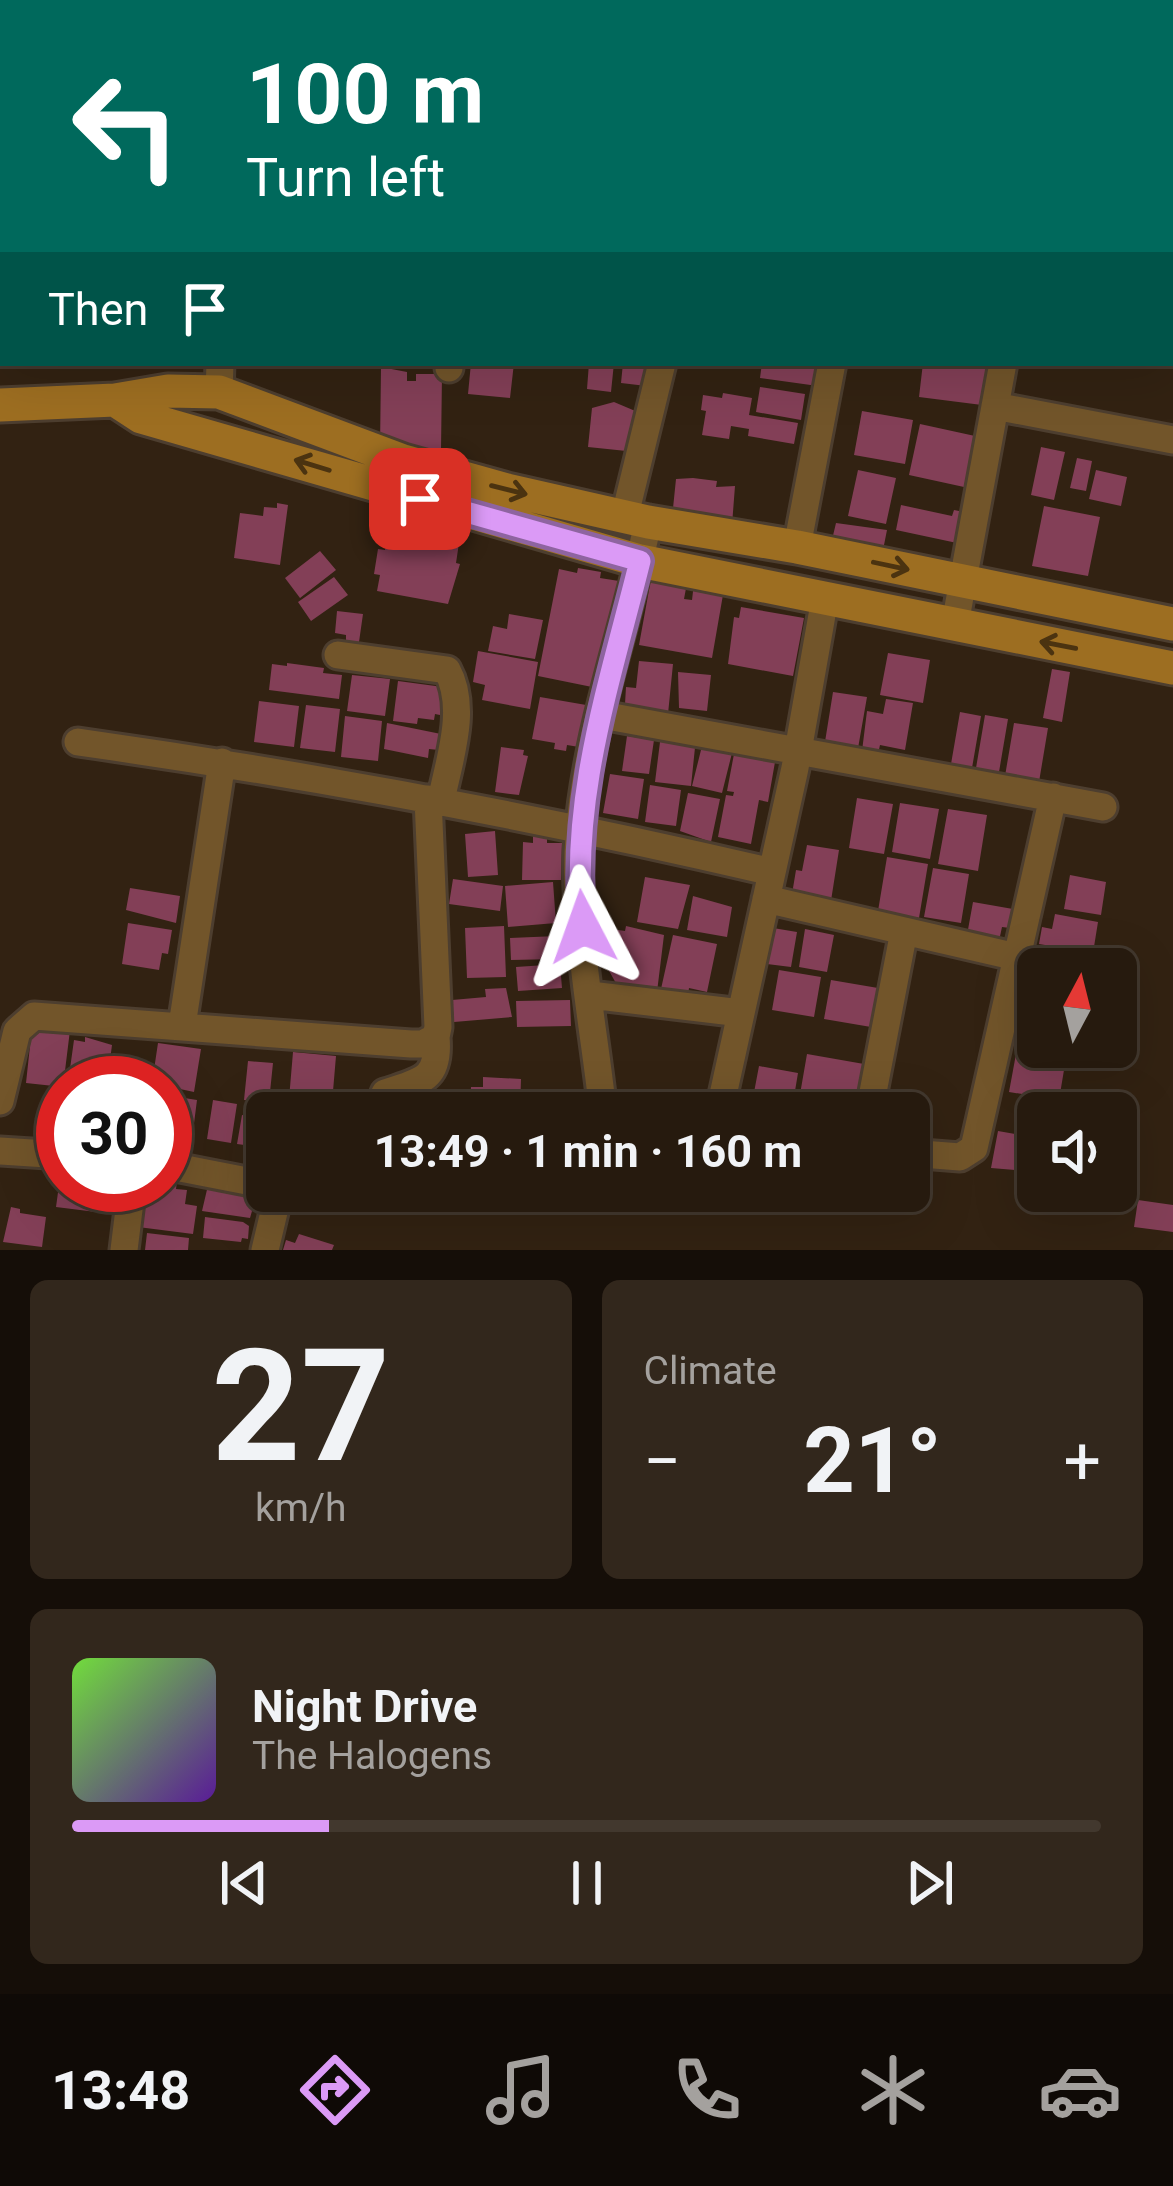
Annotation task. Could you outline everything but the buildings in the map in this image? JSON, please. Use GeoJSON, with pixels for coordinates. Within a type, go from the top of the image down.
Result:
{"type":"FeatureCollection","features":[{"type":"Feature","properties":{"kind":"main road"},"geometry":{"type":"LineString","coordinates":[[0,405],[115,400],[219,378],[403,461],[507,490],[1173,624]]}},
{"type":"Feature","properties":{"kind":"main road"},"geometry":{"type":"LineString","coordinates":[[115,400],[141,417],[640,561],[1173,668]]}},
{"type":"Feature","properties":{"kind":"street"},"geometry":{"type":"LineString","coordinates":[[601,1092],[579,893],[580,827],[585,782],[640,561],[636,519],[662,366]]}},
{"type":"Feature","properties":{"kind":"street"},"geometry":{"type":"LineString","coordinates":[[797,547],[831,366]]}},
{"type":"Feature","properties":{"kind":"street"},"geometry":{"type":"LineString","coordinates":[[955,624],[1002,366]]}},
{"type":"Feature","properties":{"kind":"street"},"geometry":{"type":"LineString","coordinates":[[995,406],[1173,440]]}},
{"type":"Feature","properties":{"kind":"street"},"geometry":{"type":"LineString","coordinates":[[724,1092],[798,748],[825,598]]}},
{"type":"Feature","properties":{"kind":"street"},"geometry":{"type":"LineString","coordinates":[[338,655],[447,670],[454,686],[457,715],[435,800],[438,1060],[422,1080],[388,1092]]}},
{"type":"Feature","properties":{"kind":"street"},"geometry":{"type":"LineString","coordinates":[[602,715],[1103,807]]}},
{"type":"Feature","properties":{"kind":"street"},"geometry":{"type":"LineString","coordinates":[[78,742],[580,827],[904,931],[1017,957],[974,1148],[960,1157],[930,1155]]}},
{"type":"Feature","properties":{"kind":"street"},"geometry":{"type":"LineString","coordinates":[[182,1026],[222,763]]}},
{"type":"Feature","properties":{"kind":"street"},"geometry":{"type":"LineString","coordinates":[[1019,948],[1053,797]]}},
{"type":"Feature","properties":{"kind":"street"},"geometry":{"type":"LineString","coordinates":[[873,1092],[904,931]]}},
{"type":"Feature","properties":{"kind":"street"},"geometry":{"type":"LineString","coordinates":[[590,995],[741,1013]]}},
{"type":"Feature","properties":{"kind":"street"},"geometry":{"type":"LineString","coordinates":[[0,1101],[17,1030],[34,1016],[422,1044],[436,1037]]}},
{"type":"Feature","properties":{"kind":"street"},"geometry":{"type":"LineString","coordinates":[[0,1151],[36,1153]]}},
{"type":"Feature","properties":{"kind":"street"},"geometry":{"type":"LineString","coordinates":[[192,1170],[246,1181]]}},
{"type":"Feature","properties":{"kind":"street"},"geometry":{"type":"LineString","coordinates":[[124,1250],[129,1212]]}},
{"type":"Feature","properties":{"kind":"street"},"geometry":{"type":"LineString","coordinates":[[265,1250],[274,1212]]}},
{"type":"Feature","properties":{"kind":"route"},"geometry":{"type":"LineString","coordinates":[[420,499],[640,561],[585,782],[578,839],[583,927]]}}]}
